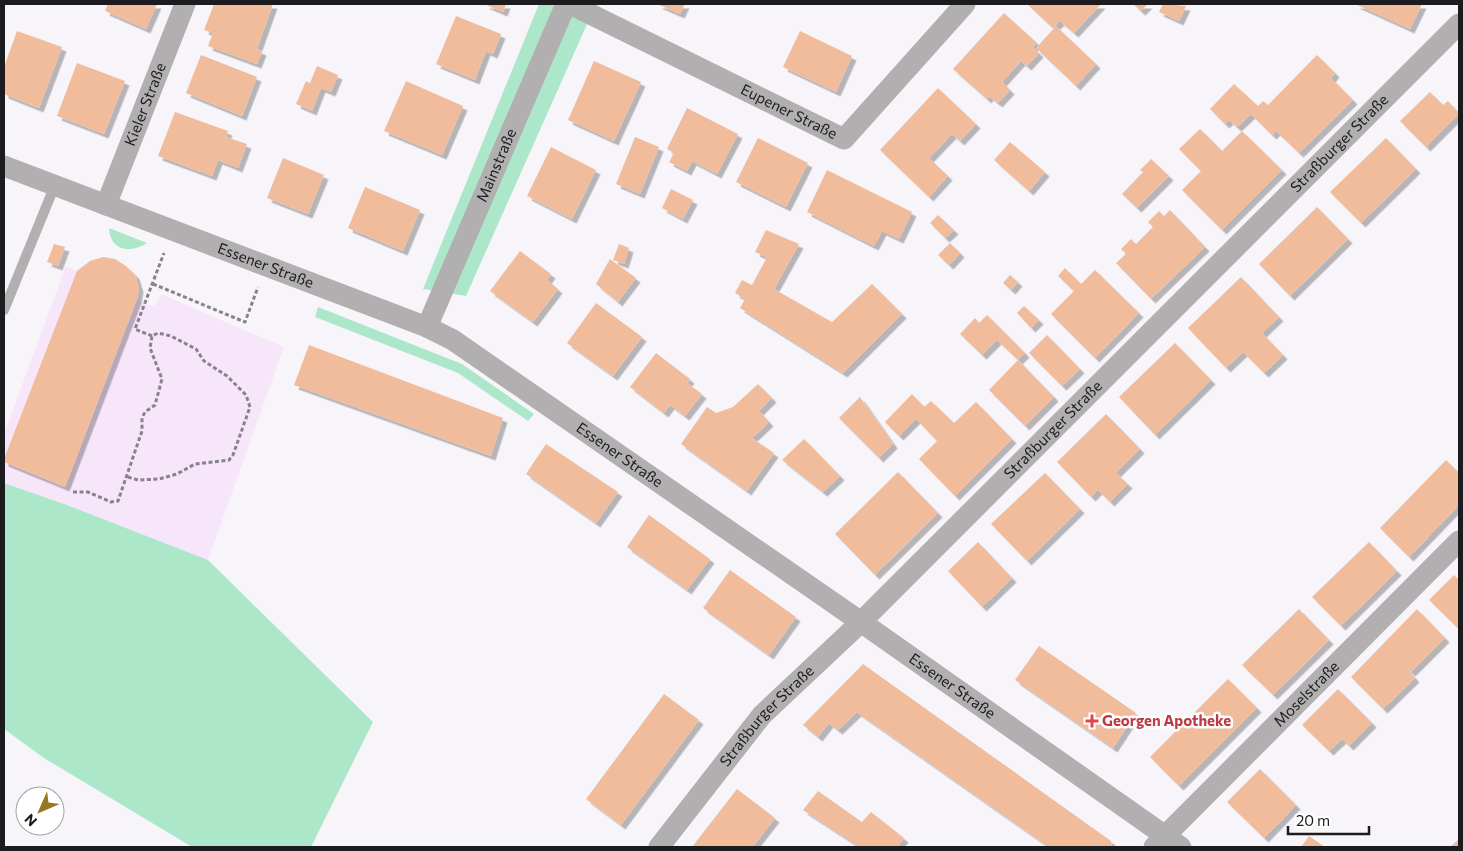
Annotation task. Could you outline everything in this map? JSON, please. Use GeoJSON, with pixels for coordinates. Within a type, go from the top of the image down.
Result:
{"type":"FeatureCollection","features":[{"type":"Feature","properties":{"kind":"street","name":"Kieler Straße"},"geometry":{"type":"LineString","coordinates":[[106,205],[185,4]]}},
{"type":"Feature","properties":{"kind":"street","name":"Eupener Straße"},"geometry":{"type":"LineString","coordinates":[[568,4],[844,139],[965,4]]}},
{"type":"Feature","properties":{"kind":"street","name":"Mainstraße"},"geometry":{"type":"LineString","coordinates":[[427,327],[568,4]]}},
{"type":"Feature","properties":{"kind":"street","name":"Straßburger Straße"},"geometry":{"type":"LineString","coordinates":[[659,847],[762,715],[861,622],[1459,24]]}},
{"type":"Feature","properties":{"kind":"street","name":"Essener Straße"},"geometry":{"type":"LineString","coordinates":[[4,166],[263,263],[427,327],[453,340],[861,622],[1167,844]]}},
{"type":"Feature","properties":{"kind":"street","name":"Moselstraße"},"geometry":{"type":"LineString","coordinates":[[1167,844],[1459,541]]}},
{"type":"Feature","properties":{"kind":"lane"},"geometry":{"type":"LineString","coordinates":[[4,310],[55,185]]}},
{"type":"Feature","properties":{"kind":"path"},"geometry":{"type":"LineString","coordinates":[[128,477],[138,480],[159,479],[177,474],[195,464],[229,460],[233,454],[250,407],[246,395],[227,376],[204,361],[196,349],[171,336],[158,333],[152,336],[135,329],[166,247]]}},
{"type":"Feature","properties":{"kind":"path"},"geometry":{"type":"LineString","coordinates":[[152,284],[244,322],[260,282]]}},
{"type":"Feature","properties":{"kind":"path"},"geometry":{"type":"LineString","coordinates":[[73,492],[88,492],[111,502],[118,501],[128,477],[142,431],[142,418],[145,412],[155,405],[162,379],[150,348],[152,336]]}},
{"type":"Feature","properties":{"kind":"shaded area"},"geometry":{"type":"Polygon","coordinates":[[[103,257],[115,259],[135,275],[139,288],[137,299],[154,307],[161,294],[284,347],[208,560],[67,505],[4,483],[4,434],[66,266],[77,271],[90,261],[103,257]]]}},
{"type":"Feature","properties":{"kind":"green space"},"geometry":{"type":"Polygon","coordinates":[[[539,4],[596,4],[466,296],[423,289],[539,4]]]}},
{"type":"Feature","properties":{"kind":"green space"},"geometry":{"type":"Polygon","coordinates":[[[109,228],[147,243],[134,249],[122,248],[113,242],[109,228]]]}},
{"type":"Feature","properties":{"kind":"green space"},"geometry":{"type":"Polygon","coordinates":[[[318,307],[462,364],[534,414],[528,421],[458,373],[315,317],[318,307]]]}},
{"type":"Feature","properties":{"kind":"green space"},"geometry":{"type":"Polygon","coordinates":[[[4,483],[67,505],[208,560],[373,722],[311,847],[192,847],[44,758],[4,729],[4,483]]]}},
{"type":"Feature","properties":{"kind":"building"},"geometry":{"type":"Polygon","coordinates":[[[108,4],[157,4],[146,29],[105,11],[108,4]]]}},
{"type":"Feature","properties":{"kind":"building"},"geometry":{"type":"Polygon","coordinates":[[[214,4],[273,4],[257,49],[262,51],[257,64],[208,46],[213,33],[204,30],[214,4]]]}},
{"type":"Feature","properties":{"kind":"building"},"geometry":{"type":"Polygon","coordinates":[[[484,4],[506,4],[503,12],[484,4]]]}},
{"type":"Feature","properties":{"kind":"building"},"geometry":{"type":"Polygon","coordinates":[[[657,4],[685,4],[680,14],[657,4]]]}},
{"type":"Feature","properties":{"kind":"building"},"geometry":{"type":"Polygon","coordinates":[[[1027,4],[1101,4],[1074,33],[1060,21],[1053,28],[1027,4]]]}},
{"type":"Feature","properties":{"kind":"building"},"geometry":{"type":"Polygon","coordinates":[[[1133,4],[1148,4],[1141,11],[1133,4]]]}},
{"type":"Feature","properties":{"kind":"building"},"geometry":{"type":"Polygon","coordinates":[[[1163,4],[1186,6],[1179,21],[1159,12],[1163,4]]]}},
{"type":"Feature","properties":{"kind":"building"},"geometry":{"type":"Polygon","coordinates":[[[1355,4],[1422,4],[1410,29],[1355,4]]]}},
{"type":"Feature","properties":{"kind":"building"},"geometry":{"type":"Polygon","coordinates":[[[1004,13],[1037,43],[1033,47],[1039,53],[1027,66],[1021,61],[1002,82],[1010,90],[998,103],[989,96],[987,99],[953,69],[1004,13]]]}},
{"type":"Feature","properties":{"kind":"building"},"geometry":{"type":"Polygon","coordinates":[[[456,16],[501,34],[493,54],[486,51],[475,80],[436,64],[456,16]]]}},
{"type":"Feature","properties":{"kind":"building"},"geometry":{"type":"Polygon","coordinates":[[[1056,26],[1096,64],[1076,86],[1036,48],[1056,26]]]}},
{"type":"Feature","properties":{"kind":"building"},"geometry":{"type":"Polygon","coordinates":[[[17,31],[62,47],[39,108],[4,94],[4,67],[17,31]]]}},
{"type":"Feature","properties":{"kind":"building"},"geometry":{"type":"Polygon","coordinates":[[[800,31],[852,56],[836,92],[783,67],[800,31]]]}},
{"type":"Feature","properties":{"kind":"building"},"geometry":{"type":"Polygon","coordinates":[[[201,55],[257,77],[242,116],[186,93],[201,55]]]}},
{"type":"Feature","properties":{"kind":"building"},"geometry":{"type":"Polygon","coordinates":[[[1317,55],[1335,73],[1331,78],[1353,100],[1299,153],[1276,131],[1272,135],[1251,114],[1237,127],[1229,120],[1225,124],[1210,109],[1234,84],[1258,106],[1263,101],[1268,105],[1317,55]]]}},
{"type":"Feature","properties":{"kind":"building"},"geometry":{"type":"Polygon","coordinates":[[[594,61],[641,82],[614,141],[568,120],[594,61]]]}},
{"type":"Feature","properties":{"kind":"building"},"geometry":{"type":"Polygon","coordinates":[[[77,63],[125,81],[104,134],[57,116],[77,63]]]}},
{"type":"Feature","properties":{"kind":"building"},"geometry":{"type":"Polygon","coordinates":[[[317,66],[338,75],[331,92],[321,88],[312,111],[296,104],[306,81],[310,83],[317,66]]]}},
{"type":"Feature","properties":{"kind":"building"},"geometry":{"type":"Polygon","coordinates":[[[406,81],[463,106],[442,155],[384,131],[406,81]]]}},
{"type":"Feature","properties":{"kind":"building"},"geometry":{"type":"Polygon","coordinates":[[[938,88],[976,124],[960,141],[952,134],[929,158],[948,176],[929,197],[880,150],[938,88]]]}},
{"type":"Feature","properties":{"kind":"building"},"geometry":{"type":"Polygon","coordinates":[[[1430,92],[1443,105],[1448,101],[1459,114],[1426,147],[1400,121],[1430,92]]]}},
{"type":"Feature","properties":{"kind":"building"},"geometry":{"type":"Polygon","coordinates":[[[687,108],[738,134],[717,174],[692,161],[687,171],[669,162],[674,153],[667,149],[687,108]]]}},
{"type":"Feature","properties":{"kind":"building"},"geometry":{"type":"Polygon","coordinates":[[[175,112],[228,131],[226,137],[247,144],[238,168],[218,160],[212,176],[158,156],[175,112]]]}},
{"type":"Feature","properties":{"kind":"building"},"geometry":{"type":"Polygon","coordinates":[[[1200,129],[1222,151],[1242,131],[1282,170],[1222,230],[1182,190],[1201,171],[1179,149],[1200,129]]]}},
{"type":"Feature","properties":{"kind":"building"},"geometry":{"type":"Polygon","coordinates":[[[635,137],[659,147],[640,194],[616,184],[635,137]]]}},
{"type":"Feature","properties":{"kind":"building"},"geometry":{"type":"Polygon","coordinates":[[[758,138],[808,163],[786,207],[736,182],[758,138]]]}},
{"type":"Feature","properties":{"kind":"building"},"geometry":{"type":"Polygon","coordinates":[[[1386,138],[1416,169],[1361,223],[1330,192],[1386,138]]]}},
{"type":"Feature","properties":{"kind":"building"},"geometry":{"type":"Polygon","coordinates":[[[1010,142],[1045,172],[1029,191],[994,160],[1010,142]]]}},
{"type":"Feature","properties":{"kind":"building"},"geometry":{"type":"Polygon","coordinates":[[[551,147],[596,170],[572,219],[527,196],[551,147]]]}},
{"type":"Feature","properties":{"kind":"building"},"geometry":{"type":"Polygon","coordinates":[[[283,158],[324,175],[308,214],[267,198],[283,158]]]}},
{"type":"Feature","properties":{"kind":"building"},"geometry":{"type":"Polygon","coordinates":[[[1151,159],[1169,176],[1137,208],[1122,194],[1143,172],[1140,170],[1151,159]]]}},
{"type":"Feature","properties":{"kind":"building"},"geometry":{"type":"Polygon","coordinates":[[[827,170],[912,212],[899,239],[882,231],[874,246],[807,212],[827,170]]]}},
{"type":"Feature","properties":{"kind":"building"},"geometry":{"type":"Polygon","coordinates":[[[365,187],[420,210],[403,251],[348,228],[365,187]]]}},
{"type":"Feature","properties":{"kind":"building"},"geometry":{"type":"Polygon","coordinates":[[[671,189],[693,200],[683,219],[662,208],[671,189]]]}},
{"type":"Feature","properties":{"kind":"building"},"geometry":{"type":"Polygon","coordinates":[[[1317,207],[1348,239],[1290,296],[1259,264],[1317,207]]]}},
{"type":"Feature","properties":{"kind":"building"},"geometry":{"type":"Polygon","coordinates":[[[1170,210],[1205,247],[1151,299],[1116,263],[1126,254],[1121,249],[1131,239],[1136,244],[1153,227],[1148,222],[1159,211],[1164,216],[1170,210]]]}},
{"type":"Feature","properties":{"kind":"building"},"geometry":{"type":"Polygon","coordinates":[[[938,215],[954,230],[945,238],[930,223],[938,215]]]}},
{"type":"Feature","properties":{"kind":"building"},"geometry":{"type":"Polygon","coordinates":[[[766,230],[799,244],[774,289],[832,322],[872,284],[902,314],[843,373],[740,308],[745,299],[735,293],[742,280],[752,285],[767,257],[755,252],[766,230]]]}},
{"type":"Feature","properties":{"kind":"building"},"geometry":{"type":"Polygon","coordinates":[[[950,243],[960,253],[949,265],[938,255],[950,243]]]}},
{"type":"Feature","properties":{"kind":"building"},"geometry":{"type":"Polygon","coordinates":[[[54,244],[65,247],[58,266],[47,262],[54,244]]]}},
{"type":"Feature","properties":{"kind":"building"},"geometry":{"type":"Polygon","coordinates":[[[619,244],[629,248],[624,264],[613,260],[619,244]]]}},
{"type":"Feature","properties":{"kind":"building"},"geometry":{"type":"Polygon","coordinates":[[[520,251],[551,274],[547,280],[558,289],[533,322],[490,291],[520,251]]]}},
{"type":"Feature","properties":{"kind":"building"},"geometry":{"type":"Polygon","coordinates":[[[103,257],[115,259],[126,266],[135,275],[139,288],[137,299],[65,487],[4,462],[4,459],[77,271],[90,261],[103,257]]]}},
{"type":"Feature","properties":{"kind":"building"},"geometry":{"type":"Polygon","coordinates":[[[610,259],[636,278],[618,302],[596,284],[610,259]]]}},
{"type":"Feature","properties":{"kind":"building"},"geometry":{"type":"Polygon","coordinates":[[[1065,268],[1081,284],[1095,270],[1139,313],[1095,358],[1051,314],[1074,291],[1058,276],[1065,268]]]}},
{"type":"Feature","properties":{"kind":"building"},"geometry":{"type":"Polygon","coordinates":[[[1010,275],[1018,282],[1011,290],[1003,283],[1010,275]]]}},
{"type":"Feature","properties":{"kind":"building"},"geometry":{"type":"Polygon","coordinates":[[[1241,277],[1279,317],[1262,333],[1283,355],[1264,373],[1243,352],[1226,368],[1188,328],[1241,277]]]}},
{"type":"Feature","properties":{"kind":"building"},"geometry":{"type":"Polygon","coordinates":[[[596,303],[642,337],[613,376],[567,343],[596,303]]]}},
{"type":"Feature","properties":{"kind":"building"},"geometry":{"type":"Polygon","coordinates":[[[1024,306],[1039,320],[1031,328],[1017,313],[1024,306]]]}},
{"type":"Feature","properties":{"kind":"building"},"geometry":{"type":"Polygon","coordinates":[[[987,315],[1025,353],[1018,360],[997,340],[982,355],[960,334],[975,318],[979,323],[987,315]]]}},
{"type":"Feature","properties":{"kind":"building"},"geometry":{"type":"Polygon","coordinates":[[[1047,335],[1080,369],[1062,386],[1029,353],[1047,335]]]}},
{"type":"Feature","properties":{"kind":"building"},"geometry":{"type":"Polygon","coordinates":[[[1175,343],[1211,380],[1155,435],[1119,397],[1175,343]]]}},
{"type":"Feature","properties":{"kind":"building"},"geometry":{"type":"Polygon","coordinates":[[[309,345],[503,418],[491,456],[294,385],[309,345]]]}},
{"type":"Feature","properties":{"kind":"building"},"geometry":{"type":"Polygon","coordinates":[[[656,353],[690,379],[687,383],[702,394],[685,416],[670,405],[664,413],[630,387],[656,353]]]}},
{"type":"Feature","properties":{"kind":"building"},"geometry":{"type":"Polygon","coordinates":[[[1018,360],[1054,397],[1025,426],[989,390],[1018,360]]]}},
{"type":"Feature","properties":{"kind":"building"},"geometry":{"type":"Polygon","coordinates":[[[758,384],[772,398],[759,411],[769,422],[752,438],[774,453],[747,491],[681,444],[707,407],[716,413],[733,407],[758,384]]]}},
{"type":"Feature","properties":{"kind":"building"},"geometry":{"type":"Polygon","coordinates":[[[912,394],[924,407],[931,401],[954,423],[976,402],[1012,439],[955,496],[919,459],[937,441],[916,419],[899,436],[885,422],[912,394]]]}},
{"type":"Feature","properties":{"kind":"building"},"geometry":{"type":"Polygon","coordinates":[[[860,397],[893,444],[879,458],[839,418],[860,397]]]}},
{"type":"Feature","properties":{"kind":"building"},"geometry":{"type":"Polygon","coordinates":[[[1106,414],[1140,449],[1116,473],[1128,484],[1110,502],[1098,490],[1091,497],[1057,462],[1106,414]]]}},
{"type":"Feature","properties":{"kind":"building"},"geometry":{"type":"Polygon","coordinates":[[[804,439],[840,476],[823,492],[782,460],[804,439]]]}},
{"type":"Feature","properties":{"kind":"building"},"geometry":{"type":"Polygon","coordinates":[[[546,444],[618,492],[596,523],[526,474],[546,444]]]}},
{"type":"Feature","properties":{"kind":"building"},"geometry":{"type":"Polygon","coordinates":[[[1446,460],[1459,473],[1459,505],[1409,557],[1380,528],[1446,460]]]}},
{"type":"Feature","properties":{"kind":"building"},"geometry":{"type":"Polygon","coordinates":[[[898,472],[938,513],[875,575],[835,534],[898,472]]]}},
{"type":"Feature","properties":{"kind":"building"},"geometry":{"type":"Polygon","coordinates":[[[1045,473],[1080,509],[1027,561],[991,524],[1045,473]]]}},
{"type":"Feature","properties":{"kind":"building"},"geometry":{"type":"Polygon","coordinates":[[[649,515],[710,559],[687,590],[627,547],[649,515]]]}},
{"type":"Feature","properties":{"kind":"building"},"geometry":{"type":"Polygon","coordinates":[[[978,542],[1012,578],[982,607],[948,571],[978,542]]]}},
{"type":"Feature","properties":{"kind":"building"},"geometry":{"type":"Polygon","coordinates":[[[1369,542],[1397,571],[1341,626],[1312,597],[1369,542]]]}},
{"type":"Feature","properties":{"kind":"building"},"geometry":{"type":"Polygon","coordinates":[[[730,570],[796,617],[769,655],[703,608],[730,570]]]}},
{"type":"Feature","properties":{"kind":"building"},"geometry":{"type":"Polygon","coordinates":[[[1454,575],[1459,580],[1459,629],[1429,600],[1454,575]]]}},
{"type":"Feature","properties":{"kind":"building"},"geometry":{"type":"Polygon","coordinates":[[[1299,609],[1329,640],[1273,695],[1242,665],[1299,609]]]}},
{"type":"Feature","properties":{"kind":"building"},"geometry":{"type":"Polygon","coordinates":[[[1417,609],[1445,638],[1411,672],[1404,666],[1415,678],[1383,709],[1351,677],[1417,609]]]}},
{"type":"Feature","properties":{"kind":"building"},"geometry":{"type":"Polygon","coordinates":[[[1039,646],[1136,713],[1113,748],[1015,680],[1039,646]]]}},
{"type":"Feature","properties":{"kind":"building"},"geometry":{"type":"Polygon","coordinates":[[[863,664],[1111,841],[1112,847],[1049,847],[857,712],[838,730],[829,723],[818,737],[803,725],[863,664]]]}},
{"type":"Feature","properties":{"kind":"building"},"geometry":{"type":"Polygon","coordinates":[[[1228,679],[1257,708],[1179,786],[1150,757],[1228,679]]]}},
{"type":"Feature","properties":{"kind":"building"},"geometry":{"type":"Polygon","coordinates":[[[1338,689],[1372,723],[1349,746],[1342,739],[1329,751],[1302,725],[1338,689]]]}},
{"type":"Feature","properties":{"kind":"building"},"geometry":{"type":"Polygon","coordinates":[[[664,694],[699,720],[621,825],[586,799],[664,694]]]}},
{"type":"Feature","properties":{"kind":"building"},"geometry":{"type":"Polygon","coordinates":[[[1260,769],[1296,805],[1264,838],[1227,802],[1260,769]]]}},
{"type":"Feature","properties":{"kind":"building"},"geometry":{"type":"Polygon","coordinates":[[[737,789],[775,818],[753,847],[692,847],[737,789]]]}},
{"type":"Feature","properties":{"kind":"building"},"geometry":{"type":"Polygon","coordinates":[[[818,791],[862,822],[871,812],[904,838],[897,847],[860,847],[803,810],[818,791]]]}},
{"type":"Feature","properties":{"kind":"building"},"geometry":{"type":"Polygon","coordinates":[[[1309,836],[1325,847],[1301,847],[1309,836]]]}},
{"type":"Feature","properties":{"kind":"building"},"geometry":{"type":"Polygon","coordinates":[[[1459,839],[1459,847],[1450,847],[1459,839]]]}},
{"type":"Feature","properties":{"kind":"place","name":"Georgen Apotheke"},"geometry":{"type":"Point","coordinates":[1092,721]}}]}
